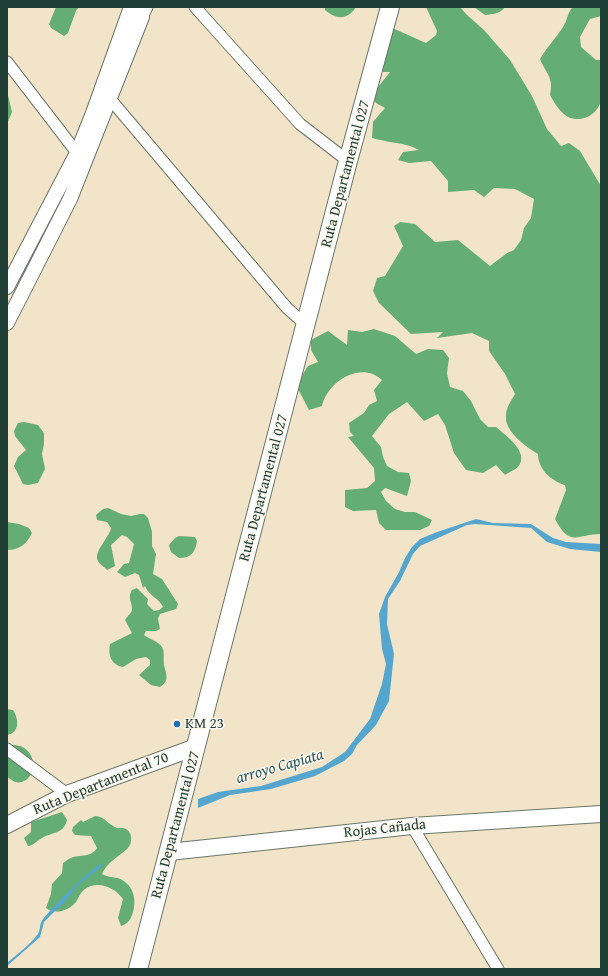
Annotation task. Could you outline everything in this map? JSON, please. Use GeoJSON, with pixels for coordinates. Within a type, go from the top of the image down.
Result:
{"type":"FeatureCollection","features":[{"type":"Feature","properties":{"kind":"main road","name":"Ruta Departamental 027"},"geometry":{"type":"LineString","coordinates":[[138,969],[348,161],[390,7]]}},
{"type":"Feature","properties":{"kind":"main road","name":"Ruta Departamental 70"},"geometry":{"type":"LineString","coordinates":[[7,825],[67,794],[196,747]]}},
{"type":"Feature","properties":{"kind":"main road","name":"Rojas Cañada"},"geometry":{"type":"LineString","coordinates":[[169,852],[412,826],[601,814]]}},
{"type":"Feature","properties":{"kind":"street"},"geometry":{"type":"LineString","coordinates":[[7,323],[70,199],[94,113],[131,7]]}},
{"type":"Feature","properties":{"kind":"street"},"geometry":{"type":"LineString","coordinates":[[195,7],[300,124],[348,161]]}},
{"type":"Feature","properties":{"kind":"street"},"geometry":{"type":"LineString","coordinates":[[7,287],[81,157],[111,100],[141,10]]}},
{"type":"Feature","properties":{"kind":"street"},"geometry":{"type":"LineString","coordinates":[[7,62],[81,157]]}},
{"type":"Feature","properties":{"kind":"street"},"geometry":{"type":"LineString","coordinates":[[111,100],[283,302],[306,325]]}},
{"type":"Feature","properties":{"kind":"street"},"geometry":{"type":"LineString","coordinates":[[7,749],[67,794]]}},
{"type":"Feature","properties":{"kind":"street"},"geometry":{"type":"LineString","coordinates":[[412,826],[498,969]]}},
{"type":"Feature","properties":{"kind":"green space"},"geometry":{"type":"Polygon","coordinates":[[[56,7],[79,7],[76,11],[68,33],[64,36],[51,28],[49,24],[56,7]]]}},
{"type":"Feature","properties":{"kind":"green space"},"geometry":{"type":"Polygon","coordinates":[[[325,7],[356,7],[346,16],[338,17],[333,16],[325,10],[325,7]]]}},
{"type":"Feature","properties":{"kind":"green space"},"geometry":{"type":"Polygon","coordinates":[[[426,7],[460,7],[484,30],[510,60],[532,96],[547,129],[561,146],[569,143],[580,151],[601,186],[601,534],[575,537],[565,534],[560,528],[555,519],[566,490],[565,485],[555,481],[546,474],[540,465],[538,454],[518,439],[509,429],[506,411],[515,394],[505,374],[489,351],[489,341],[472,333],[437,338],[443,332],[411,334],[379,303],[373,291],[377,278],[385,276],[403,246],[394,226],[400,222],[415,224],[435,242],[458,240],[490,266],[507,253],[514,250],[521,240],[524,228],[531,218],[534,199],[515,189],[494,188],[484,197],[474,190],[448,192],[448,181],[431,161],[409,163],[398,160],[403,152],[419,150],[408,145],[372,138],[373,122],[385,108],[376,103],[371,96],[390,72],[383,72],[372,45],[390,27],[426,43],[436,35],[437,31],[426,7]]]}},
{"type":"Feature","properties":{"kind":"green space"},"geometry":{"type":"Polygon","coordinates":[[[474,7],[505,7],[499,12],[485,15],[474,7]]]}},
{"type":"Feature","properties":{"kind":"green space"},"geometry":{"type":"Polygon","coordinates":[[[573,7],[601,7],[601,16],[590,19],[580,37],[581,47],[596,60],[601,60],[602,97],[599,106],[592,114],[578,119],[573,119],[565,115],[550,95],[551,84],[549,76],[540,59],[563,27],[573,7]]]}},
{"type":"Feature","properties":{"kind":"green space"},"geometry":{"type":"Polygon","coordinates":[[[7,91],[12,112],[7,124],[7,91]]]}},
{"type":"Feature","properties":{"kind":"green space"},"geometry":{"type":"Polygon","coordinates":[[[374,329],[395,336],[416,354],[428,349],[443,350],[449,358],[447,373],[450,387],[463,391],[471,401],[480,419],[488,427],[496,427],[505,434],[518,448],[520,453],[521,459],[519,466],[505,475],[496,465],[483,473],[466,470],[454,453],[445,425],[438,414],[424,421],[407,402],[389,414],[372,436],[381,447],[387,466],[398,472],[409,473],[411,481],[407,496],[385,488],[381,492],[386,501],[395,509],[405,512],[415,512],[432,520],[429,526],[420,530],[386,530],[379,523],[376,510],[353,511],[345,507],[345,490],[367,488],[375,481],[374,468],[348,437],[354,436],[350,432],[349,423],[364,413],[369,405],[377,401],[374,390],[382,380],[374,374],[364,372],[346,376],[331,389],[325,397],[322,406],[309,410],[296,385],[308,366],[318,362],[311,350],[311,340],[328,331],[347,345],[348,330],[362,332],[374,329]]]}},
{"type":"Feature","properties":{"kind":"green space"},"geometry":{"type":"Polygon","coordinates":[[[24,422],[38,425],[44,433],[42,454],[45,469],[38,483],[28,485],[23,484],[14,466],[18,457],[26,450],[15,436],[14,431],[18,423],[24,422]]]}},
{"type":"Feature","properties":{"kind":"green space"},"geometry":{"type":"Polygon","coordinates":[[[108,508],[121,514],[131,516],[144,514],[148,518],[152,532],[152,546],[156,554],[153,574],[162,579],[178,604],[176,609],[160,614],[158,619],[160,629],[156,631],[146,631],[144,635],[158,643],[163,649],[166,680],[160,687],[151,685],[139,675],[150,665],[150,660],[146,657],[136,659],[123,667],[113,662],[110,656],[110,644],[132,633],[125,620],[132,610],[130,597],[132,590],[137,588],[148,599],[147,604],[154,611],[163,607],[145,586],[143,588],[139,575],[135,573],[125,577],[117,572],[124,564],[129,563],[134,544],[127,537],[122,535],[111,545],[115,566],[107,570],[98,561],[97,557],[99,549],[111,528],[107,522],[97,520],[96,515],[103,509],[108,508]]]}},
{"type":"Feature","properties":{"kind":"green space"},"geometry":{"type":"Polygon","coordinates":[[[7,522],[19,524],[29,528],[32,533],[28,540],[19,548],[7,550],[7,522]]]}},
{"type":"Feature","properties":{"kind":"green space"},"geometry":{"type":"Polygon","coordinates":[[[179,536],[195,537],[197,541],[194,552],[187,557],[179,558],[171,552],[169,545],[179,536]]]}},
{"type":"Feature","properties":{"kind":"green space"},"geometry":{"type":"Polygon","coordinates":[[[7,709],[13,710],[17,725],[14,732],[7,735],[7,709]]]}},
{"type":"Feature","properties":{"kind":"green space"},"geometry":{"type":"Polygon","coordinates":[[[7,745],[19,746],[27,750],[31,756],[33,764],[32,771],[29,778],[23,782],[15,782],[7,777],[7,745]]]}},
{"type":"Feature","properties":{"kind":"green space"},"geometry":{"type":"Polygon","coordinates":[[[62,812],[67,820],[63,828],[28,846],[24,838],[31,832],[31,822],[62,812]]]}},
{"type":"Feature","properties":{"kind":"green space"},"geometry":{"type":"Polygon","coordinates":[[[95,816],[101,817],[117,828],[128,830],[131,835],[130,846],[110,863],[102,874],[118,878],[127,884],[133,892],[134,907],[132,915],[127,923],[121,926],[118,918],[123,899],[115,891],[106,886],[95,885],[85,889],[76,902],[66,910],[57,912],[46,908],[51,894],[52,884],[62,873],[63,863],[74,857],[89,855],[97,848],[91,836],[75,835],[72,831],[73,827],[81,820],[83,822],[95,816]]]}},
{"type":"Feature","properties":{"kind":"water"},"geometry":{"type":"Polygon","coordinates":[[[476,519],[493,523],[531,524],[553,538],[566,542],[601,544],[601,552],[570,549],[547,542],[531,528],[475,524],[467,525],[420,546],[413,554],[400,581],[388,599],[387,624],[394,654],[389,701],[376,725],[357,745],[352,754],[344,761],[315,776],[271,789],[230,795],[198,808],[198,799],[218,792],[261,786],[322,767],[345,752],[370,719],[382,684],[386,664],[382,649],[379,614],[385,597],[405,558],[412,547],[420,539],[476,519]]]}},
{"type":"Feature","properties":{"kind":"water"},"geometry":{"type":"Polygon","coordinates":[[[102,863],[102,866],[77,886],[69,897],[44,922],[40,937],[7,966],[7,963],[34,939],[39,932],[42,921],[52,909],[80,881],[102,863]]]}},
{"type":"Feature","properties":{"kind":"place","name":"KM 23"},"geometry":{"type":"Point","coordinates":[177,724]}},
{"type":"Feature","properties":{"kind":"water label","name":"arroyo Capiata"},"geometry":{"type":"Point","coordinates":[280,767]}}]}
